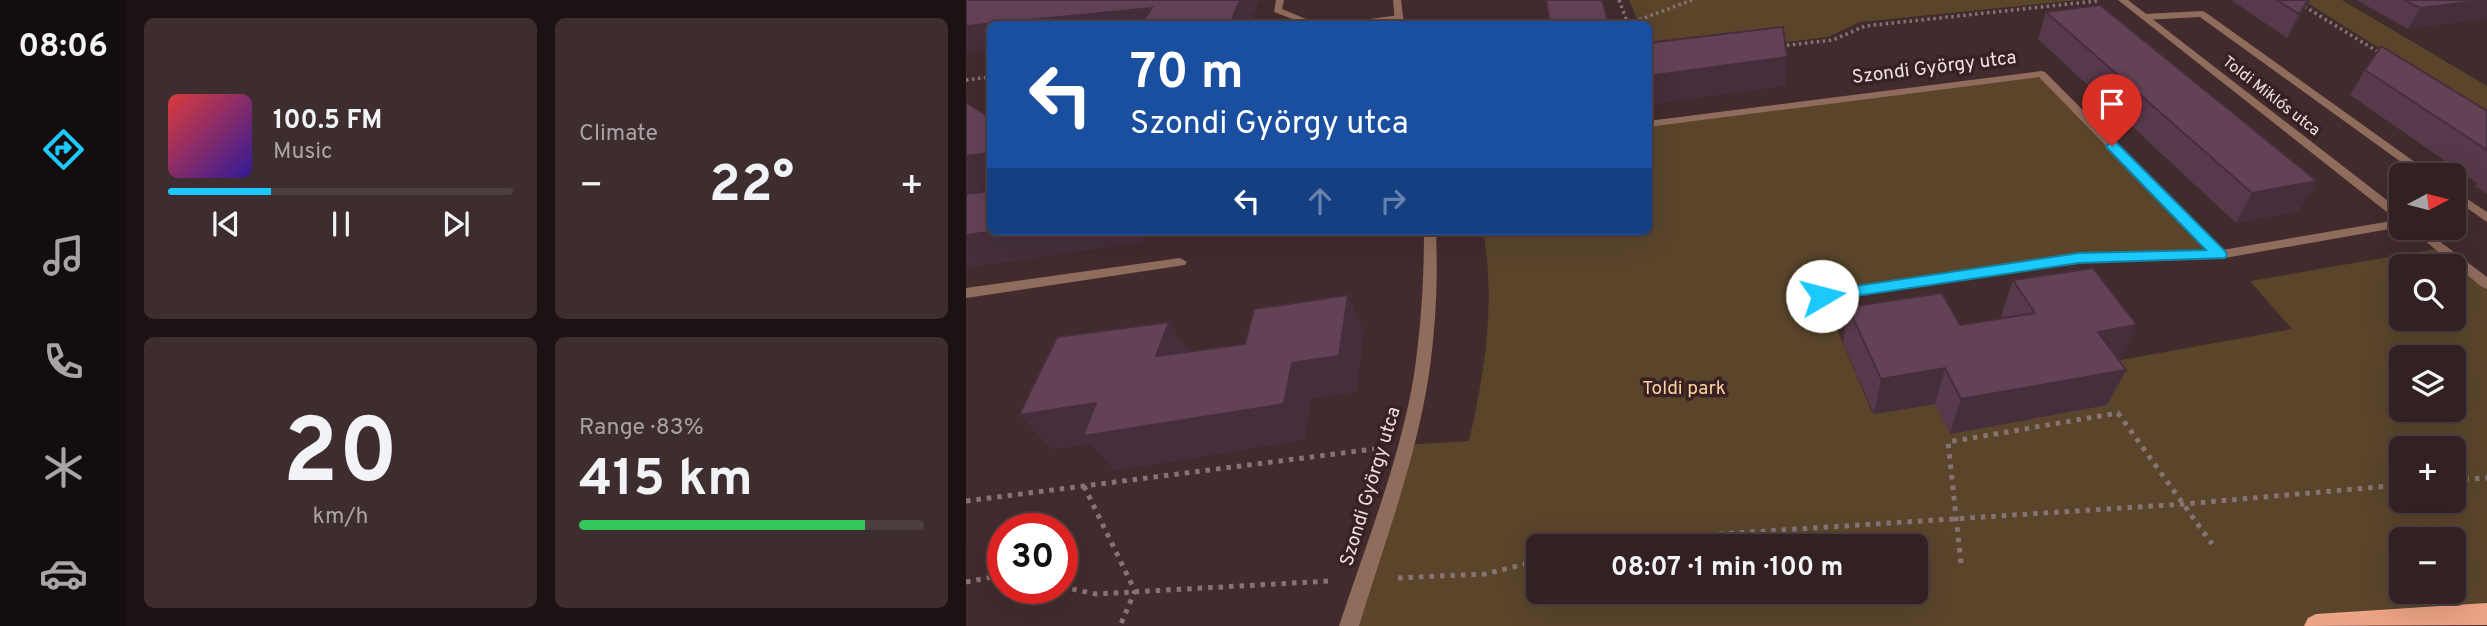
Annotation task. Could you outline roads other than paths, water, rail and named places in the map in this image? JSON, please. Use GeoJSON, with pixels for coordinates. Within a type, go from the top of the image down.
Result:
{"type":"FeatureCollection","features":[{"type":"Feature","properties":{"kind":"main road"},"geometry":{"type":"LineString","coordinates":[[2316,626],[2487,614]]}},
{"type":"Feature","properties":{"kind":"street"},"geometry":{"type":"LineString","coordinates":[[1280,0],[1277,10],[1304,21]]}},
{"type":"Feature","properties":{"kind":"street"},"geometry":{"type":"LineString","coordinates":[[1397,0],[1400,21]]}},
{"type":"Feature","properties":{"kind":"street","name":"Toldi Miklós utca"},"geometry":{"type":"LineString","coordinates":[[2122,0],[2389,208]]}},
{"type":"Feature","properties":{"kind":"street"},"geometry":{"type":"LineString","coordinates":[[2144,17],[2202,14],[2410,163]]}},
{"type":"Feature","properties":{"kind":"street","name":"Szondi György utca"},"geometry":{"type":"LineString","coordinates":[[1652,123],[2041,74],[2219,255]]}},
{"type":"Feature","properties":{"kind":"street"},"geometry":{"type":"LineString","coordinates":[[2466,203],[2487,218]]}},
{"type":"Feature","properties":{"kind":"street"},"geometry":{"type":"LineString","coordinates":[[1822,296],[2079,258],[2219,255],[2389,225]]}},
{"type":"Feature","properties":{"kind":"street","name":"Szondi György utca"},"geometry":{"type":"LineString","coordinates":[[1349,626],[1406,445],[1421,376],[1431,290],[1430,235]]}},
{"type":"Feature","properties":{"kind":"street"},"geometry":{"type":"LineString","coordinates":[[2430,240],[2487,284]]}},
{"type":"Feature","properties":{"kind":"street"},"geometry":{"type":"LineString","coordinates":[[966,293],[1180,262]]}},
{"type":"Feature","properties":{"kind":"park label","name":"Toldi park"},"geometry":{"type":"Point","coordinates":[1684,387]}}]}
